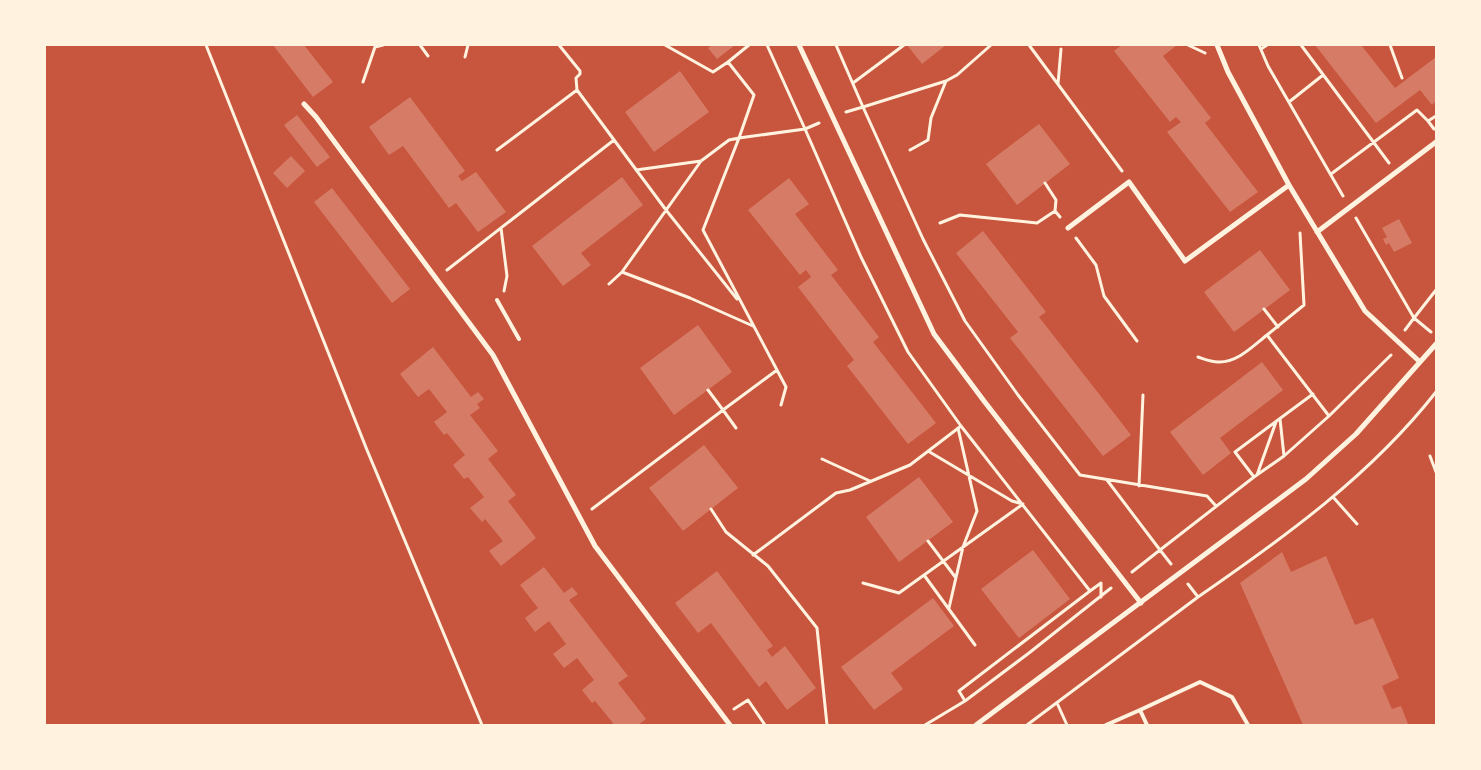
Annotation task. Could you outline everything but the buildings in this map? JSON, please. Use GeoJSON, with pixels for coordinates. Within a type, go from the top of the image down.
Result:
{"type":"FeatureCollection","features":[{"type":"Feature","properties":{"kind":"street"},"geometry":{"type":"LineString","coordinates":[[799,45],[934,334],[1141,603]]}},
{"type":"Feature","properties":{"kind":"street"},"geometry":{"type":"LineString","coordinates":[[1217,45],[1228,72],[1289,185],[1365,311],[1420,362]]}},
{"type":"Feature","properties":{"kind":"street"},"geometry":{"type":"LineString","coordinates":[[304,104],[316,117],[493,355],[595,546],[730,725]]}},
{"type":"Feature","properties":{"kind":"street"},"geometry":{"type":"LineString","coordinates":[[1317,232],[1436,142]]}},
{"type":"Feature","properties":{"kind":"street"},"geometry":{"type":"LineString","coordinates":[[1068,228],[1129,182],[1185,261],[1289,185]]}},
{"type":"Feature","properties":{"kind":"street"},"geometry":{"type":"LineString","coordinates":[[976,725],[1306,480],[1356,434],[1436,344]]}},
{"type":"Feature","properties":{"kind":"lane"},"geometry":{"type":"LineString","coordinates":[[497,300],[519,340]]}},
{"type":"Feature","properties":{"kind":"lane"},"geometry":{"type":"LineString","coordinates":[[1106,725],[1200,682],[1232,697],[1248,725]]}},
{"type":"Feature","properties":{"kind":"lane"},"geometry":{"type":"LineString","coordinates":[[1140,710],[1147,725]]}},
{"type":"Feature","properties":{"kind":"path"},"geometry":{"type":"LineString","coordinates":[[206,45],[367,450],[482,725]]}},
{"type":"Feature","properties":{"kind":"path"},"geometry":{"type":"LineString","coordinates":[[363,82],[374,47],[383,45]]}},
{"type":"Feature","properties":{"kind":"path"},"geometry":{"type":"LineString","coordinates":[[420,45],[428,56]]}},
{"type":"Feature","properties":{"kind":"path"},"geometry":{"type":"LineString","coordinates":[[465,57],[468,45]]}},
{"type":"Feature","properties":{"kind":"path"},"geometry":{"type":"LineString","coordinates":[[559,45],[580,71],[576,78],[577,90],[666,210],[742,306]]}},
{"type":"Feature","properties":{"kind":"path"},"geometry":{"type":"LineString","coordinates":[[665,45],[713,72],[749,45]]}},
{"type":"Feature","properties":{"kind":"path"},"geometry":{"type":"LineString","coordinates":[[767,45],[862,257],[908,352],[960,427],[1023,504],[1090,591]]}},
{"type":"Feature","properties":{"kind":"path"},"geometry":{"type":"LineString","coordinates":[[836,45],[923,239],[965,321],[1018,395],[1080,475],[1207,496],[1216,506]]}},
{"type":"Feature","properties":{"kind":"path"},"geometry":{"type":"LineString","coordinates":[[852,84],[904,45]]}},
{"type":"Feature","properties":{"kind":"path"},"geometry":{"type":"LineString","coordinates":[[609,284],[622,272],[701,161],[729,140],[804,129],[833,117],[946,81],[957,75],[991,45]]}},
{"type":"Feature","properties":{"kind":"path"},"geometry":{"type":"LineString","coordinates":[[1028,45],[1129,182]]}},
{"type":"Feature","properties":{"kind":"path"},"geometry":{"type":"LineString","coordinates":[[1267,45],[1260,47],[1289,102],[1414,318],[1436,336]]}},
{"type":"Feature","properties":{"kind":"path"},"geometry":{"type":"LineString","coordinates":[[1301,45],[1396,172]]}},
{"type":"Feature","properties":{"kind":"path"},"geometry":{"type":"LineString","coordinates":[[1390,45],[1402,78]]}},
{"type":"Feature","properties":{"kind":"path"},"geometry":{"type":"LineString","coordinates":[[1058,84],[1061,49]]}},
{"type":"Feature","properties":{"kind":"path"},"geometry":{"type":"LineString","coordinates":[[728,62],[754,95],[703,230],[786,387],[781,405]]}},
{"type":"Feature","properties":{"kind":"path"},"geometry":{"type":"LineString","coordinates":[[1289,102],[1323,75]]}},
{"type":"Feature","properties":{"kind":"path"},"geometry":{"type":"LineString","coordinates":[[910,150],[928,140],[931,118],[946,81]]}},
{"type":"Feature","properties":{"kind":"path"},"geometry":{"type":"LineString","coordinates":[[497,150],[577,90]]}},
{"type":"Feature","properties":{"kind":"path"},"geometry":{"type":"LineString","coordinates":[[1331,174],[1417,110],[1436,131]]}},
{"type":"Feature","properties":{"kind":"path"},"geometry":{"type":"LineString","coordinates":[[1428,121],[1436,116]]}},
{"type":"Feature","properties":{"kind":"path"},"geometry":{"type":"LineString","coordinates":[[436,278],[614,140]]}},
{"type":"Feature","properties":{"kind":"path"},"geometry":{"type":"LineString","coordinates":[[636,170],[701,161]]}},
{"type":"Feature","properties":{"kind":"path"},"geometry":{"type":"LineString","coordinates":[[1044,183],[1056,200],[1055,211],[1096,265],[1104,296],[1137,341]]}},
{"type":"Feature","properties":{"kind":"path"},"geometry":{"type":"LineString","coordinates":[[940,223],[960,215],[1037,223],[1055,211]]}},
{"type":"Feature","properties":{"kind":"path"},"geometry":{"type":"LineString","coordinates":[[500,306],[507,276],[501,227]]}},
{"type":"Feature","properties":{"kind":"path"},"geometry":{"type":"LineString","coordinates":[[1198,357],[1218,362],[1245,353],[1304,306],[1300,227]]}},
{"type":"Feature","properties":{"kind":"path"},"geometry":{"type":"LineString","coordinates":[[622,272],[690,298],[754,326]]}},
{"type":"Feature","properties":{"kind":"path"},"geometry":{"type":"LineString","coordinates":[[1414,318],[1436,290]]}},
{"type":"Feature","properties":{"kind":"path"},"geometry":{"type":"LineString","coordinates":[[1264,309],[1278,327]]}},
{"type":"Feature","properties":{"kind":"path"},"geometry":{"type":"LineString","coordinates":[[1267,335],[1329,416]]}},
{"type":"Feature","properties":{"kind":"path"},"geometry":{"type":"LineString","coordinates":[[580,518],[777,370]]}},
{"type":"Feature","properties":{"kind":"path"},"geometry":{"type":"LineString","coordinates":[[708,390],[736,428]]}},
{"type":"Feature","properties":{"kind":"path"},"geometry":{"type":"LineString","coordinates":[[1276,421],[1255,477],[1235,452],[1276,421],[1280,418],[1313,394]]}},
{"type":"Feature","properties":{"kind":"path"},"geometry":{"type":"LineString","coordinates":[[1139,486],[1143,395]]}},
{"type":"Feature","properties":{"kind":"path"},"geometry":{"type":"LineString","coordinates":[[1280,418],[1284,456]]}},
{"type":"Feature","properties":{"kind":"path"},"geometry":{"type":"LineString","coordinates":[[752,554],[836,493],[850,490],[910,465],[960,427]]}},
{"type":"Feature","properties":{"kind":"path"},"geometry":{"type":"LineString","coordinates":[[949,608],[963,547],[977,511],[960,427]]}},
{"type":"Feature","properties":{"kind":"path"},"geometry":{"type":"LineString","coordinates":[[928,452],[1012,501],[1023,504]]}},
{"type":"Feature","properties":{"kind":"path"},"geometry":{"type":"LineString","coordinates":[[1430,456],[1436,472]]}},
{"type":"Feature","properties":{"kind":"path"},"geometry":{"type":"LineString","coordinates":[[822,459],[871,481]]}},
{"type":"Feature","properties":{"kind":"path"},"geometry":{"type":"LineString","coordinates":[[925,725],[965,701],[1160,550],[1106,480]]}},
{"type":"Feature","properties":{"kind":"path"},"geometry":{"type":"LineString","coordinates":[[1333,497],[1357,524]]}},
{"type":"Feature","properties":{"kind":"path"},"geometry":{"type":"LineString","coordinates":[[863,584],[899,593],[1023,504]]}},
{"type":"Feature","properties":{"kind":"path"},"geometry":{"type":"LineString","coordinates":[[711,509],[726,532],[768,566],[817,628],[827,725]]}},
{"type":"Feature","properties":{"kind":"path"},"geometry":{"type":"LineString","coordinates":[[928,541],[956,578]]}},
{"type":"Feature","properties":{"kind":"path"},"geometry":{"type":"LineString","coordinates":[[924,576],[975,645]]}},
{"type":"Feature","properties":{"kind":"path"},"geometry":{"type":"LineString","coordinates":[[965,701],[959,691],[1101,584],[1101,597]]}},
{"type":"Feature","properties":{"kind":"path"},"geometry":{"type":"LineString","coordinates":[[1027,725],[1198,597]]}},
{"type":"Feature","properties":{"kind":"path"},"geometry":{"type":"LineString","coordinates":[[723,717],[748,700],[765,725]]}},
{"type":"Feature","properties":{"kind":"path"},"geometry":{"type":"LineString","coordinates":[[1057,703],[1067,725]]}}]}
